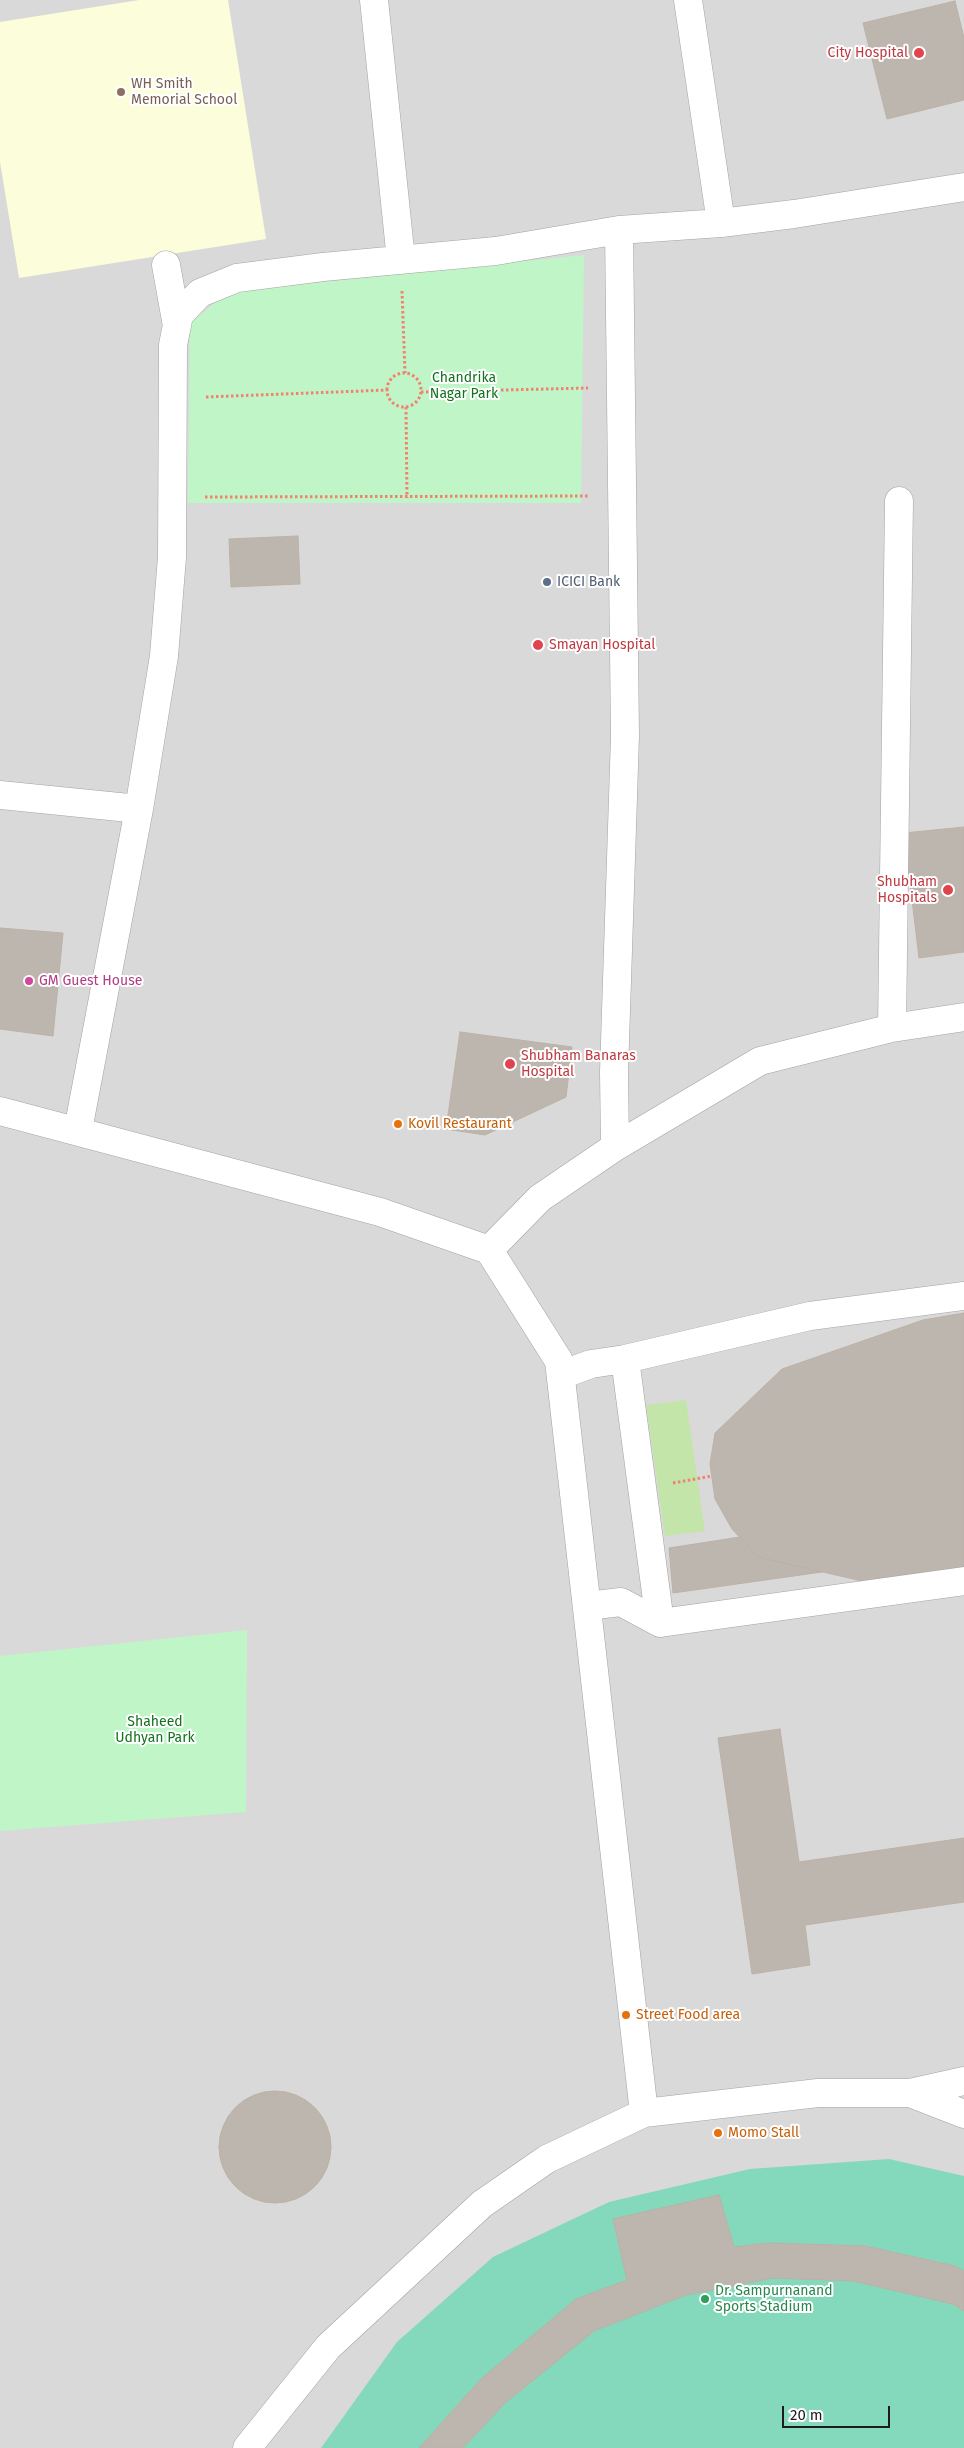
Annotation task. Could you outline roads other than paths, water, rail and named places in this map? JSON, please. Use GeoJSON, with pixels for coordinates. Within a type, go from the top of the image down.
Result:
{"type":"FeatureCollection","features":[{"type":"Feature","properties":{"kind":"street"},"geometry":{"type":"LineString","coordinates":[[374,0],[401,260]]}},
{"type":"Feature","properties":{"kind":"street"},"geometry":{"type":"LineString","coordinates":[[688,0],[721,223]]}},
{"type":"Feature","properties":{"kind":"street"},"geometry":{"type":"LineString","coordinates":[[78,1130],[139,809],[164,656],[172,557],[173,345],[179,315],[200,293],[237,278],[323,267],[496,251],[620,230],[721,223],[794,214],[964,187]]}},
{"type":"Feature","properties":{"kind":"street"},"geometry":{"type":"LineString","coordinates":[[615,1147],[614,1072],[625,736],[620,230]]}},
{"type":"Feature","properties":{"kind":"street"},"geometry":{"type":"LineString","coordinates":[[166,265],[177,326]]}},
{"type":"Feature","properties":{"kind":"street"},"geometry":{"type":"LineString","coordinates":[[892,1028],[898,501]]}},
{"type":"Feature","properties":{"kind":"street"},"geometry":{"type":"LineString","coordinates":[[0,795],[139,809]]}},
{"type":"Feature","properties":{"kind":"street"},"geometry":{"type":"LineString","coordinates":[[489,1250],[540,1198],[615,1147],[760,1061],[892,1028],[964,1017]]}},
{"type":"Feature","properties":{"kind":"street"},"geometry":{"type":"LineString","coordinates":[[0,1111],[78,1130],[380,1212],[489,1250],[559,1361],[644,2113]]}},
{"type":"Feature","properties":{"kind":"street"},"geometry":{"type":"LineString","coordinates":[[560,1376],[591,1364],[624,1360],[810,1316],[964,1296]]}},
{"type":"Feature","properties":{"kind":"street"},"geometry":{"type":"LineString","coordinates":[[624,1360],[660,1623]]}},
{"type":"Feature","properties":{"kind":"street"},"geometry":{"type":"LineString","coordinates":[[587,1606],[621,1602],[660,1623],[964,1581]]}},
{"type":"Feature","properties":{"kind":"street"},"geometry":{"type":"LineString","coordinates":[[247,2448],[328,2347],[482,2204],[547,2159],[644,2113],[818,2093],[910,2093],[964,2081]]}},
{"type":"Feature","properties":{"kind":"street"},"geometry":{"type":"LineString","coordinates":[[910,2093],[964,2114]]}},
{"type":"Feature","properties":{"kind":"place","name":"City Hospital"},"geometry":{"type":"Point","coordinates":[919,53]}},
{"type":"Feature","properties":{"kind":"place","name":"WH Smith Memorial School"},"geometry":{"type":"Point","coordinates":[121,92]}},
{"type":"Feature","properties":{"kind":"place","name":"ICICI Bank"},"geometry":{"type":"Point","coordinates":[547,582]}},
{"type":"Feature","properties":{"kind":"place","name":"Smayan Hospital"},"geometry":{"type":"Point","coordinates":[538,645]}},
{"type":"Feature","properties":{"kind":"place","name":"Shubham Hospitals"},"geometry":{"type":"Point","coordinates":[948,890]}},
{"type":"Feature","properties":{"kind":"place","name":"GM Guest House"},"geometry":{"type":"Point","coordinates":[29,981]}},
{"type":"Feature","properties":{"kind":"place","name":"Shubham Banaras Hospital"},"geometry":{"type":"Point","coordinates":[510,1064]}},
{"type":"Feature","properties":{"kind":"place","name":"Kovil Restaurant"},"geometry":{"type":"Point","coordinates":[398,1124]}},
{"type":"Feature","properties":{"kind":"place","name":"Street Food area"},"geometry":{"type":"Point","coordinates":[626,2015]}},
{"type":"Feature","properties":{"kind":"place","name":"Momo Stall"},"geometry":{"type":"Point","coordinates":[718,2133]}},
{"type":"Feature","properties":{"kind":"place","name":"Dr. Sampurnanand Sports Stadium"},"geometry":{"type":"Point","coordinates":[705,2299]}},
{"type":"Feature","properties":{"kind":"park label","name":"Chandrika Nagar Park"},"geometry":{"type":"Point","coordinates":[464,386]}},
{"type":"Feature","properties":{"kind":"park label","name":"Shaheed Udhyan Park"},"geometry":{"type":"Point","coordinates":[155,1730]}}]}
